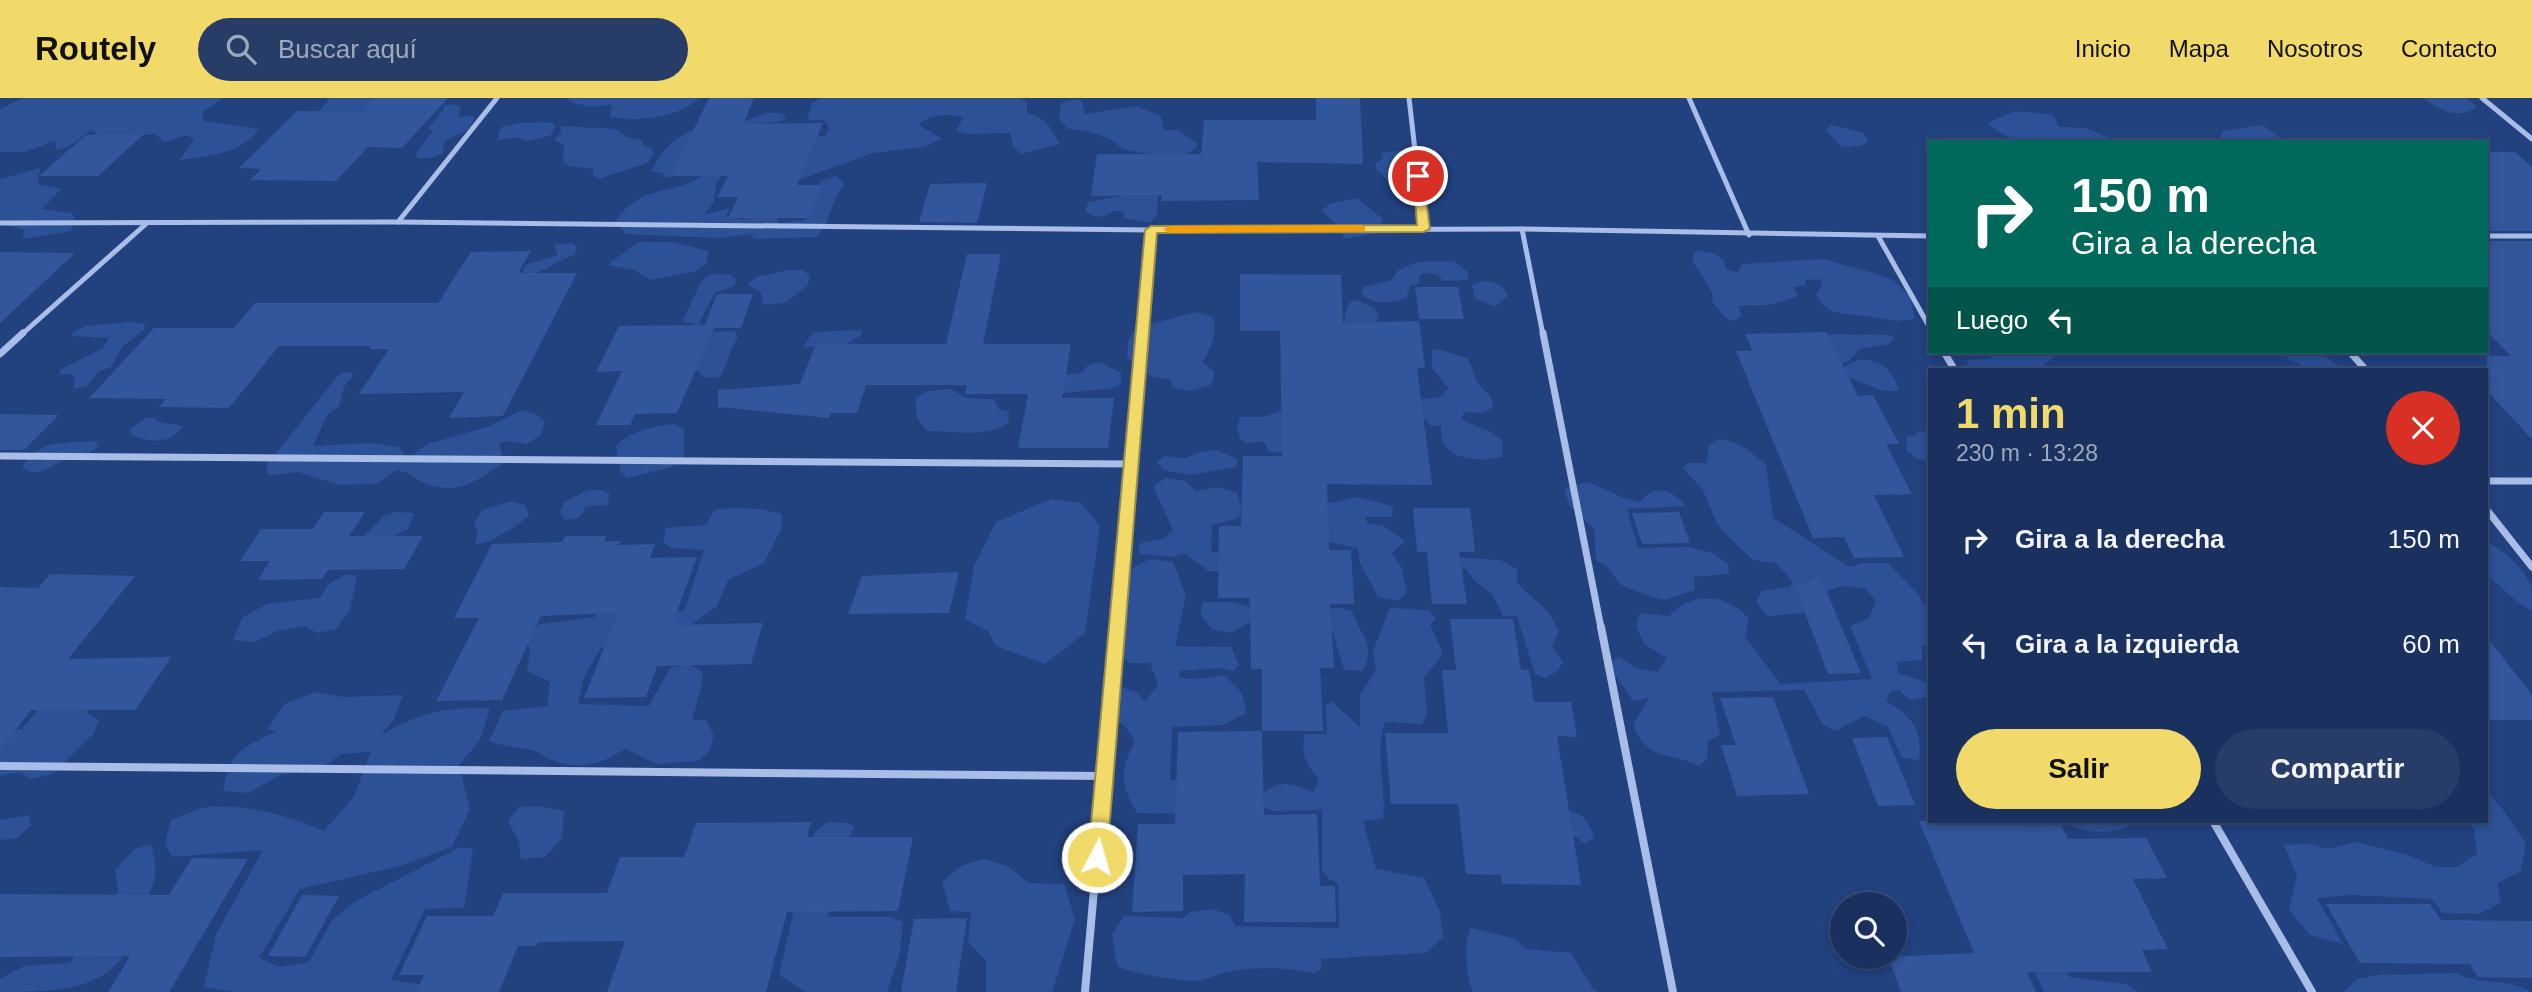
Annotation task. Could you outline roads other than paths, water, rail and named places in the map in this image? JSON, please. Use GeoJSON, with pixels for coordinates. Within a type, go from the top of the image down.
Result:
{"type":"FeatureCollection","features":[{"type":"Feature","properties":{"kind":"street"},"geometry":{"type":"LineString","coordinates":[[398,222],[497,98]]}},
{"type":"Feature","properties":{"kind":"street"},"geometry":{"type":"LineString","coordinates":[[1409,98],[1424,229]]}},
{"type":"Feature","properties":{"kind":"street"},"geometry":{"type":"LineString","coordinates":[[1689,98],[1749,235]]}},
{"type":"Feature","properties":{"kind":"street"},"geometry":{"type":"LineString","coordinates":[[2482,98],[2532,139]]}},
{"type":"Feature","properties":{"kind":"street"},"geometry":{"type":"LineString","coordinates":[[0,223],[398,222],[1151,230],[1522,229],[1928,236]]}},
{"type":"Feature","properties":{"kind":"street"},"geometry":{"type":"LineString","coordinates":[[0,354],[147,223]]}},
{"type":"Feature","properties":{"kind":"street"},"geometry":{"type":"LineString","coordinates":[[1522,229],[1673,992]]}},
{"type":"Feature","properties":{"kind":"street"},"geometry":{"type":"LineString","coordinates":[[1085,992],[1151,230]]}},
{"type":"Feature","properties":{"kind":"street"},"geometry":{"type":"LineString","coordinates":[[1878,236],[1928,324]]}},
{"type":"Feature","properties":{"kind":"street"},"geometry":{"type":"LineString","coordinates":[[2488,236],[2532,236]]}},
{"type":"Feature","properties":{"kind":"street"},"geometry":{"type":"LineString","coordinates":[[2352,354],[2364,368]]}},
{"type":"Feature","properties":{"kind":"street"},"geometry":{"type":"LineString","coordinates":[[0,456],[1132,464]]}},
{"type":"Feature","properties":{"kind":"street"},"geometry":{"type":"LineString","coordinates":[[2488,481],[2532,481]]}},
{"type":"Feature","properties":{"kind":"street"},"geometry":{"type":"LineString","coordinates":[[2488,511],[2532,567]]}},
{"type":"Feature","properties":{"kind":"street"},"geometry":{"type":"LineString","coordinates":[[0,766],[1105,776]]}},
{"type":"Feature","properties":{"kind":"street"},"geometry":{"type":"LineString","coordinates":[[2214,823],[2312,992]]}}]}
